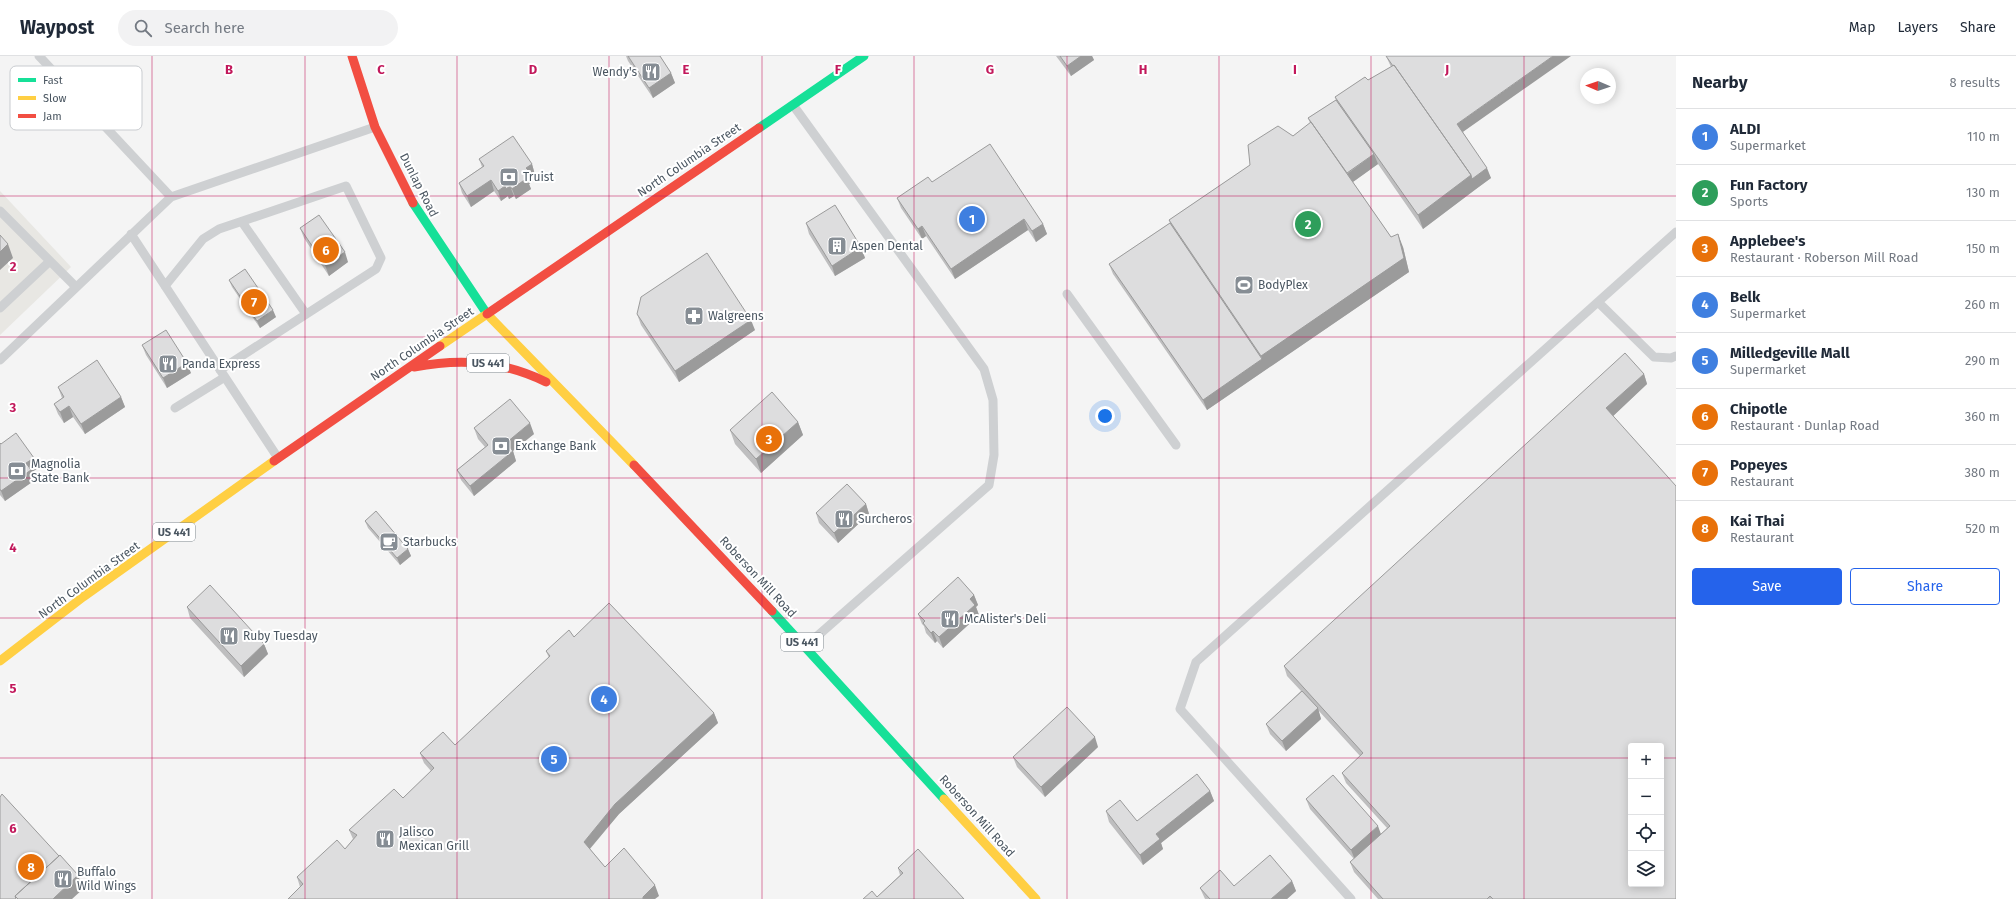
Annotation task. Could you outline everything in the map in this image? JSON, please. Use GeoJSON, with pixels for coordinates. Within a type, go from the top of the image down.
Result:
{"type":"FeatureCollection","features":[{"type":"Feature","properties":{"kind":"main road","name":"Dunlap Road"},"geometry":{"type":"LineString","coordinates":[[352,56],[375,127],[418,212],[487,314]]}},
{"type":"Feature","properties":{"kind":"main road","name":"North Columbia Street"},"geometry":{"type":"LineString","coordinates":[[0,661],[83,597],[278,458],[864,56]]}},
{"type":"Feature","properties":{"kind":"main road","name":"Roberson Mill Road"},"geometry":{"type":"LineString","coordinates":[[487,314],[721,555],[806,646],[1036,899]]}},
{"type":"Feature","properties":{"kind":"main road","name":"US 441"},"geometry":{"type":"LineString","coordinates":[[407,369],[433,363],[484,362],[514,368],[534,375],[562,392]]}},
{"type":"Feature","properties":{"kind":"lane"},"geometry":{"type":"LineString","coordinates":[[39,56],[48,66]]}},
{"type":"Feature","properties":{"kind":"lane"},"geometry":{"type":"LineString","coordinates":[[793,104],[984,369],[993,400],[994,455],[989,485],[806,646]]}},
{"type":"Feature","properties":{"kind":"lane"},"geometry":{"type":"LineString","coordinates":[[0,359],[171,197],[375,127]]}},
{"type":"Feature","properties":{"kind":"lane"},"geometry":{"type":"LineString","coordinates":[[108,130],[171,197]]}},
{"type":"Feature","properties":{"kind":"lane"},"geometry":{"type":"LineString","coordinates":[[165,286],[203,239],[219,229],[346,186],[381,258],[376,269],[306,314],[175,408]]}},
{"type":"Feature","properties":{"kind":"lane"},"geometry":{"type":"LineString","coordinates":[[0,210],[76,287]]}},
{"type":"Feature","properties":{"kind":"lane"},"geometry":{"type":"LineString","coordinates":[[242,222],[306,314]]}},
{"type":"Feature","properties":{"kind":"lane"},"geometry":{"type":"LineString","coordinates":[[1351,899],[1180,709],[1196,662],[1676,232]]}},
{"type":"Feature","properties":{"kind":"lane"},"geometry":{"type":"LineString","coordinates":[[131,234],[278,458]]}},
{"type":"Feature","properties":{"kind":"lane"},"geometry":{"type":"LineString","coordinates":[[0,308],[50,261]]}},
{"type":"Feature","properties":{"kind":"lane"},"geometry":{"type":"LineString","coordinates":[[1067,294],[1176,445]]}},
{"type":"Feature","properties":{"kind":"lane"},"geometry":{"type":"LineString","coordinates":[[1598,302],[1654,357],[1671,358],[1676,356]]}},
{"type":"Feature","properties":{"kind":"shaded area"},"geometry":{"type":"Polygon","coordinates":[[[0,191],[71,267],[0,335],[0,191]]]}},
{"type":"Feature","properties":{"kind":"building","name":"Wendy's"},"geometry":{"type":"Polygon","coordinates":[[[628,56],[660,56],[671,73],[649,88],[628,56]]]}},
{"type":"Feature","properties":{"kind":"building"},"geometry":{"type":"Polygon","coordinates":[[[1060,56],[1081,56],[1067,66],[1060,56]]]}},
{"type":"Feature","properties":{"kind":"building"},"geometry":{"type":"Polygon","coordinates":[[[1386,56],[1553,56],[1457,124],[1487,168],[1472,179],[1471,175],[1394,65],[1393,66],[1386,56]]]}},
{"type":"Feature","properties":{"kind":"building"},"geometry":{"type":"Polygon","coordinates":[[[1394,65],[1471,175],[1418,215],[1335,97],[1365,77],[1368,80],[1394,65]]]}},
{"type":"Feature","properties":{"kind":"building"},"geometry":{"type":"Polygon","coordinates":[[[1336,100],[1374,154],[1347,173],[1308,118],[1336,100]]]}},
{"type":"Feature","properties":{"kind":"building"},"geometry":{"type":"Polygon","coordinates":[[[1311,122],[1391,237],[1398,234],[1404,258],[1261,356],[1169,220],[1250,165],[1248,145],[1278,126],[1293,136],[1311,122]]]}},
{"type":"Feature","properties":{"kind":"building","name":"Truist"},"geometry":{"type":"Polygon","coordinates":[[[513,136],[532,164],[526,168],[529,171],[524,174],[527,178],[512,189],[510,186],[506,189],[505,186],[498,191],[491,180],[467,196],[459,183],[484,166],[479,159],[513,136]]]}},
{"type":"Feature","properties":{"kind":"building"},"geometry":{"type":"Polygon","coordinates":[[[990,144],[1043,224],[1032,231],[1024,219],[951,269],[922,226],[918,229],[897,198],[928,177],[932,182],[990,144]]]}},
{"type":"Feature","properties":{"kind":"building","name":"Aspen Dental"},"geometry":{"type":"Polygon","coordinates":[[[835,205],[861,247],[832,266],[806,223],[835,205]]]}},
{"type":"Feature","properties":{"kind":"building"},"geometry":{"type":"Polygon","coordinates":[[[319,215],[345,252],[325,265],[300,228],[319,215]]]}},
{"type":"Feature","properties":{"kind":"building"},"geometry":{"type":"Polygon","coordinates":[[[1170,223],[1262,359],[1203,400],[1109,264],[1170,223]]]}},
{"type":"Feature","properties":{"kind":"building"},"geometry":{"type":"Polygon","coordinates":[[[0,235],[8,244],[0,252],[0,235]]]}},
{"type":"Feature","properties":{"kind":"building","name":"Walgreens"},"geometry":{"type":"Polygon","coordinates":[[[707,253],[751,320],[675,371],[637,314],[641,297],[707,253]]]}},
{"type":"Feature","properties":{"kind":"building"},"geometry":{"type":"Polygon","coordinates":[[[245,269],[273,310],[257,321],[229,280],[245,269]]]}},
{"type":"Feature","properties":{"kind":"building","name":"Panda Express"},"geometry":{"type":"Polygon","coordinates":[[[166,330],[187,363],[163,378],[142,345],[166,330]]]}},
{"type":"Feature","properties":{"kind":"building"},"geometry":{"type":"Polygon","coordinates":[[[1625,353],[1644,374],[1606,408],[1676,486],[1676,899],[1493,899],[1490,896],[1487,899],[1383,899],[1350,862],[1390,826],[1342,773],[1363,753],[1284,666],[1625,353]]]}},
{"type":"Feature","properties":{"kind":"building"},"geometry":{"type":"Polygon","coordinates":[[[97,360],[121,397],[81,424],[69,406],[60,412],[54,404],[64,397],[58,387],[97,360]]]}},
{"type":"Feature","properties":{"kind":"building"},"geometry":{"type":"Polygon","coordinates":[[[772,392],[798,422],[756,459],[730,430],[772,392]]]}},
{"type":"Feature","properties":{"kind":"building","name":"Exchange Bank"},"geometry":{"type":"Polygon","coordinates":[[[510,399],[530,423],[506,443],[513,451],[470,486],[457,470],[488,445],[474,428],[510,399]]]}},
{"type":"Feature","properties":{"kind":"building","name":"Magnolia State Bank"},"geometry":{"type":"Polygon","coordinates":[[[16,433],[34,458],[26,463],[31,470],[1,491],[0,443],[1,444],[16,433]]]}},
{"type":"Feature","properties":{"kind":"building"},"geometry":{"type":"Polygon","coordinates":[[[847,484],[866,504],[834,533],[816,513],[847,484]]]}},
{"type":"Feature","properties":{"kind":"building","name":"Starbucks"},"geometry":{"type":"Polygon","coordinates":[[[376,511],[408,549],[397,558],[365,521],[376,511]]]}},
{"type":"Feature","properties":{"kind":"building","name":"McAlister's Deli"},"geometry":{"type":"Polygon","coordinates":[[[958,577],[974,595],[970,599],[975,605],[939,637],[933,631],[931,633],[923,623],[925,621],[918,614],[958,577]]]}},
{"type":"Feature","properties":{"kind":"building","name":"Ruby Tuesday"},"geometry":{"type":"Polygon","coordinates":[[[210,585],[264,644],[241,666],[187,607],[210,585]]]}},
{"type":"Feature","properties":{"kind":"building"},"geometry":{"type":"Polygon","coordinates":[[[609,603],[714,713],[615,804],[584,842],[605,867],[624,848],[655,885],[643,897],[643,899],[288,899],[303,884],[297,877],[337,840],[345,849],[357,835],[349,830],[394,789],[403,798],[434,768],[420,753],[443,732],[455,745],[550,656],[546,651],[569,630],[574,637],[609,603]]]}},
{"type":"Feature","properties":{"kind":"building"},"geometry":{"type":"Polygon","coordinates":[[[1302,691],[1318,708],[1282,741],[1266,724],[1302,691]]]}},
{"type":"Feature","properties":{"kind":"building"},"geometry":{"type":"Polygon","coordinates":[[[1067,707],[1095,737],[1041,787],[1013,757],[1067,707]]]}},
{"type":"Feature","properties":{"kind":"building"},"geometry":{"type":"Polygon","coordinates":[[[1197,774],[1210,791],[1156,834],[1160,839],[1140,855],[1106,811],[1120,800],[1137,821],[1197,774]]]}},
{"type":"Feature","properties":{"kind":"building"},"geometry":{"type":"Polygon","coordinates":[[[1333,775],[1378,826],[1351,850],[1306,799],[1333,775]]]}},
{"type":"Feature","properties":{"kind":"building"},"geometry":{"type":"Polygon","coordinates":[[[2,794],[59,856],[15,896],[16,899],[0,899],[0,797],[2,794]]]}},
{"type":"Feature","properties":{"kind":"building"},"geometry":{"type":"Polygon","coordinates":[[[918,849],[964,899],[863,899],[872,891],[877,897],[903,873],[898,868],[918,849]]]}},
{"type":"Feature","properties":{"kind":"building"},"geometry":{"type":"Polygon","coordinates":[[[60,855],[78,875],[53,899],[18,899],[15,896],[60,855]]]}},
{"type":"Feature","properties":{"kind":"building"},"geometry":{"type":"Polygon","coordinates":[[[1270,855],[1292,881],[1271,899],[1210,899],[1200,888],[1220,870],[1234,886],[1270,855]]]}},
{"type":"Feature","properties":{"kind":"traffic: fast"},"geometry":{"type":"LineString","coordinates":[[759,128],[864,56]]}},
{"type":"Feature","properties":{"kind":"traffic: fast"},"geometry":{"type":"LineString","coordinates":[[413,203],[487,314]]}},
{"type":"Feature","properties":{"kind":"traffic: fast"},"geometry":{"type":"LineString","coordinates":[[772,611],[944,799]]}},
{"type":"Feature","properties":{"kind":"traffic: slow"},"geometry":{"type":"LineString","coordinates":[[440,346],[487,314],[634,465]]}},
{"type":"Feature","properties":{"kind":"traffic: slow"},"geometry":{"type":"LineString","coordinates":[[0,661],[83,597],[274,461]]}},
{"type":"Feature","properties":{"kind":"traffic: slow"},"geometry":{"type":"LineString","coordinates":[[944,799],[1036,899]]}},
{"type":"Feature","properties":{"kind":"traffic: jam"},"geometry":{"type":"LineString","coordinates":[[352,56],[375,127],[413,203]]}},
{"type":"Feature","properties":{"kind":"traffic: jam"},"geometry":{"type":"LineString","coordinates":[[487,314],[759,128]]}},
{"type":"Feature","properties":{"kind":"traffic: jam"},"geometry":{"type":"LineString","coordinates":[[274,461],[440,346]]}},
{"type":"Feature","properties":{"kind":"traffic: jam"},"geometry":{"type":"LineString","coordinates":[[414,367],[431,364],[465,362],[482,363],[514,370],[546,382]]}},
{"type":"Feature","properties":{"kind":"traffic: jam"},"geometry":{"type":"LineString","coordinates":[[634,465],[772,611]]}},
{"type":"Feature","properties":{"kind":"place","name":"Wendy's"},"geometry":{"type":"Point","coordinates":[651,72]}},
{"type":"Feature","properties":{"kind":"place","name":"Truist"},"geometry":{"type":"Point","coordinates":[509,177]}},
{"type":"Feature","properties":{"kind":"place","name":"ALDI"},"geometry":{"type":"Point","coordinates":[972,219]}},
{"type":"Feature","properties":{"kind":"place","name":"Fun Factory"},"geometry":{"type":"Point","coordinates":[1308,224]}},
{"type":"Feature","properties":{"kind":"place","name":"Aspen Dental"},"geometry":{"type":"Point","coordinates":[837,246]}},
{"type":"Feature","properties":{"kind":"place","name":"Chipotle"},"geometry":{"type":"Point","coordinates":[326,250]}},
{"type":"Feature","properties":{"kind":"place","name":"BodyPlex"},"geometry":{"type":"Point","coordinates":[1244,285]}},
{"type":"Feature","properties":{"kind":"place","name":"Popeyes"},"geometry":{"type":"Point","coordinates":[254,302]}},
{"type":"Feature","properties":{"kind":"place","name":"Walgreens"},"geometry":{"type":"Point","coordinates":[694,316]}},
{"type":"Feature","properties":{"kind":"place","name":"Panda Express"},"geometry":{"type":"Point","coordinates":[168,364]}},
{"type":"Feature","properties":{"kind":"place","name":"Applebee's"},"geometry":{"type":"Point","coordinates":[769,439]}},
{"type":"Feature","properties":{"kind":"place","name":"Exchange Bank"},"geometry":{"type":"Point","coordinates":[501,446]}},
{"type":"Feature","properties":{"kind":"place","name":"Magnolia State Bank"},"geometry":{"type":"Point","coordinates":[17,471]}},
{"type":"Feature","properties":{"kind":"place","name":"Surcheros"},"geometry":{"type":"Point","coordinates":[844,519]}},
{"type":"Feature","properties":{"kind":"place","name":"Starbucks"},"geometry":{"type":"Point","coordinates":[389,542]}},
{"type":"Feature","properties":{"kind":"place","name":"McAlister's Deli"},"geometry":{"type":"Point","coordinates":[950,619]}},
{"type":"Feature","properties":{"kind":"place","name":"Ruby Tuesday"},"geometry":{"type":"Point","coordinates":[229,636]}},
{"type":"Feature","properties":{"kind":"place","name":"Belk"},"geometry":{"type":"Point","coordinates":[604,699]}},
{"type":"Feature","properties":{"kind":"place","name":"Milledgeville Mall"},"geometry":{"type":"Point","coordinates":[554,759]}},
{"type":"Feature","properties":{"kind":"place","name":"Jalisco Mexican Grill"},"geometry":{"type":"Point","coordinates":[385,839]}},
{"type":"Feature","properties":{"kind":"place","name":"Kai Thai"},"geometry":{"type":"Point","coordinates":[31,867]}},
{"type":"Feature","properties":{"kind":"place","name":"Buffalo Wild Wings"},"geometry":{"type":"Point","coordinates":[63,879]}}]}
